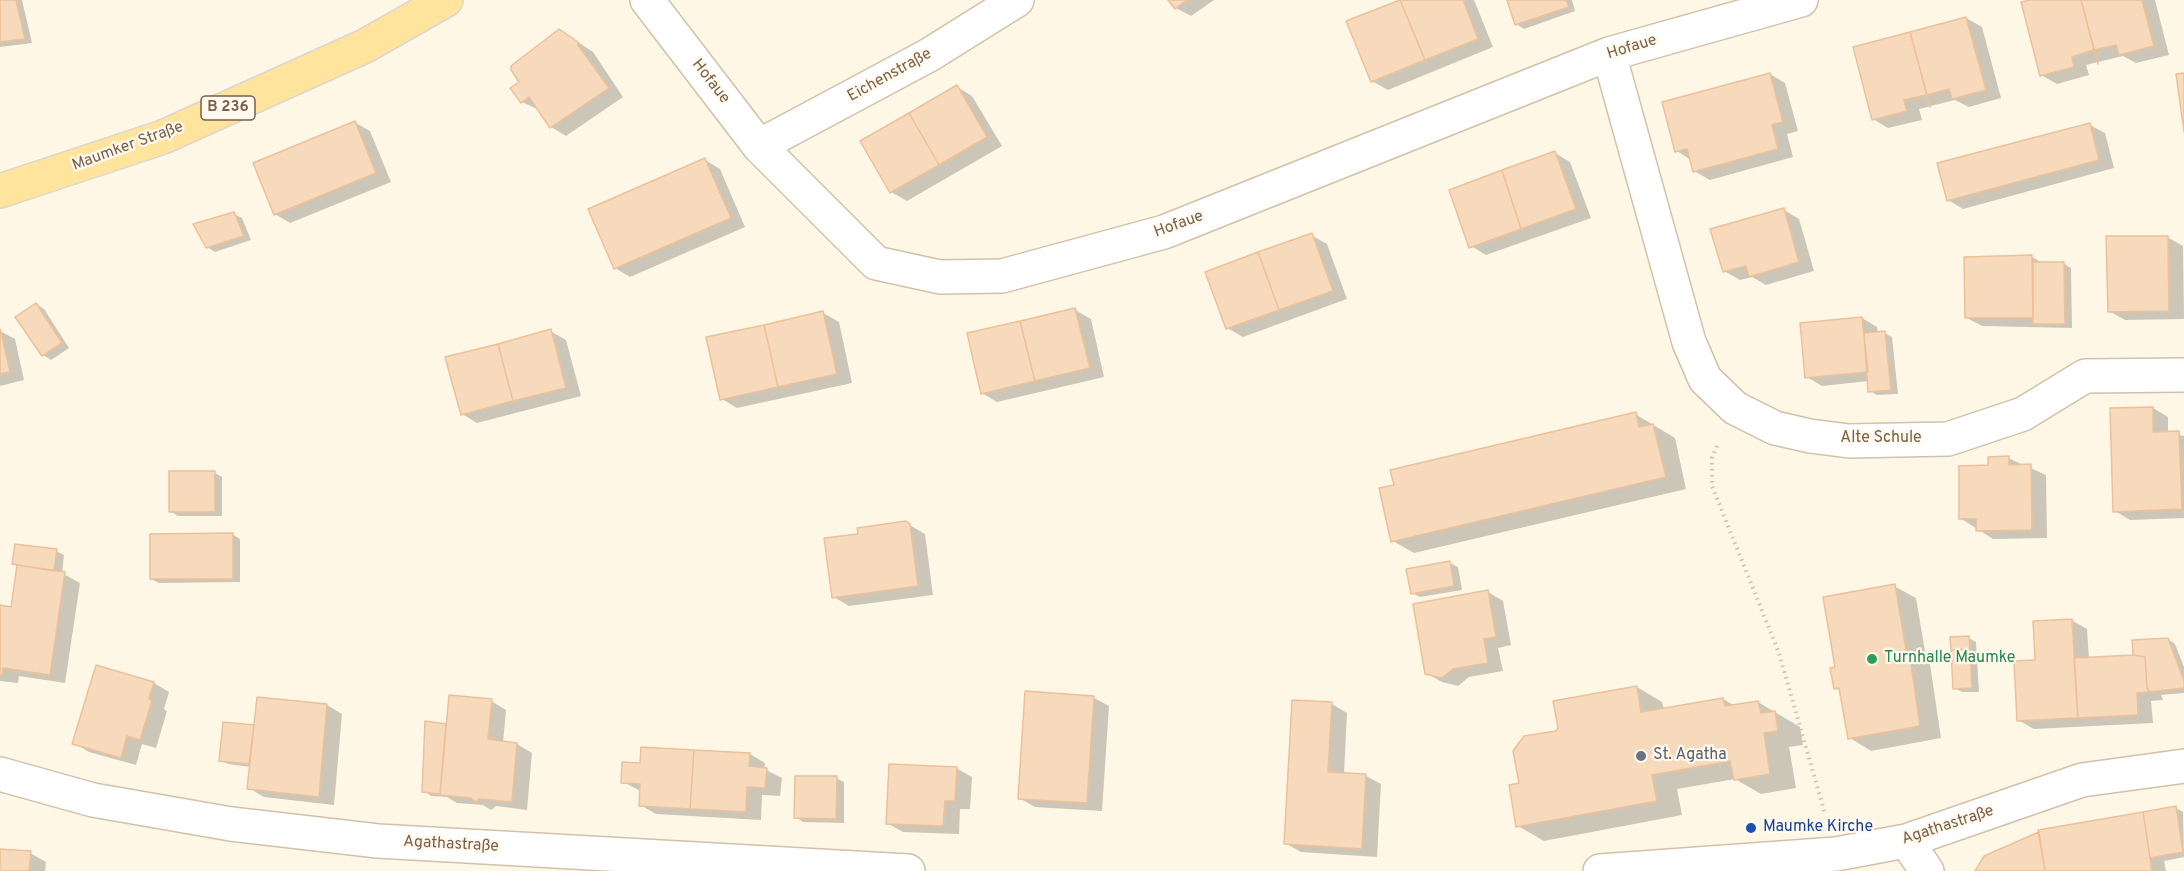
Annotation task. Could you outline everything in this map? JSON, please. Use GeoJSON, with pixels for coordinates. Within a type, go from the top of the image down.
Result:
{"type":"FeatureCollection","features":[{"type":"Feature","properties":{"kind":"main road","name":"Maumker Straße"},"geometry":{"type":"LineString","coordinates":[[0,191],[163,137],[364,46],[446,0]]}},
{"type":"Feature","properties":{"kind":"street","name":"Hofaue"},"geometry":{"type":"LineString","coordinates":[[647,0],[759,146],[876,263],[939,278],[1002,276],[1164,232],[1609,54],[1801,0]]}},
{"type":"Feature","properties":{"kind":"street","name":"Eichenstraße"},"geometry":{"type":"LineString","coordinates":[[759,146],[929,55],[1017,0]]}},
{"type":"Feature","properties":{"kind":"street","name":"Alte Schule"},"geometry":{"type":"LineString","coordinates":[[1609,54],[1689,342],[1705,379],[1735,408],[1775,428],[1810,436],[1849,441],[1948,439],[2024,414],[2085,376],[2184,375]]}},
{"type":"Feature","properties":{"kind":"street","name":"Agathastraße"},"geometry":{"type":"LineString","coordinates":[[1600,871],[1836,854],[1906,841],[2082,780],[2184,765]]}},
{"type":"Feature","properties":{"kind":"street","name":"Agathastraße"},"geometry":{"type":"LineString","coordinates":[[0,774],[93,800],[231,824],[378,841],[908,871]]}},
{"type":"Feature","properties":{"kind":"street"},"geometry":{"type":"LineString","coordinates":[[1906,841],[1927,871]]}},
{"type":"Feature","properties":{"kind":"path"},"geometry":{"type":"LineString","coordinates":[[1735,408],[1712,457],[1712,486],[1779,653],[1836,854]]}},
{"type":"Feature","properties":{"kind":"building"},"geometry":{"type":"Polygon","coordinates":[[[0,0],[16,0],[25,39],[0,42],[0,0]]]}},
{"type":"Feature","properties":{"kind":"building"},"geometry":{"type":"Polygon","coordinates":[[[1168,0],[1187,0],[1175,9],[1168,0]]]}},
{"type":"Feature","properties":{"kind":"building"},"geometry":{"type":"Polygon","coordinates":[[[1400,0],[1425,60],[1371,82],[1346,21],[1400,0]]]}},
{"type":"Feature","properties":{"kind":"building"},"geometry":{"type":"Polygon","coordinates":[[[1400,0],[1463,0],[1478,39],[1425,60],[1400,0]]]}},
{"type":"Feature","properties":{"kind":"building"},"geometry":{"type":"Polygon","coordinates":[[[1507,0],[1566,0],[1569,7],[1515,25],[1507,0]]]}},
{"type":"Feature","properties":{"kind":"building"},"geometry":{"type":"Polygon","coordinates":[[[2081,0],[2098,64],[2093,50],[2072,57],[2074,67],[2040,76],[2021,2],[2081,0]]]}},
{"type":"Feature","properties":{"kind":"building"},"geometry":{"type":"Polygon","coordinates":[[[2081,0],[2142,0],[2154,46],[2119,55],[2116,45],[2094,50],[2081,0]]]}},
{"type":"Feature","properties":{"kind":"building"},"geometry":{"type":"Polygon","coordinates":[[[1966,17],[1986,90],[1952,99],[1949,89],[1927,95],[1910,32],[1966,17]]]}},
{"type":"Feature","properties":{"kind":"building"},"geometry":{"type":"Polygon","coordinates":[[[559,29],[578,42],[609,88],[550,128],[529,97],[521,103],[510,88],[519,82],[511,66],[559,29]]]}},
{"type":"Feature","properties":{"kind":"building"},"geometry":{"type":"Polygon","coordinates":[[[1910,32],[1930,107],[1926,95],[1904,100],[1907,111],[1872,120],[1853,47],[1910,32]]]}},
{"type":"Feature","properties":{"kind":"building"},"geometry":{"type":"Polygon","coordinates":[[[1770,73],[1783,122],[1772,125],[1778,149],[1693,172],[1687,149],[1675,152],[1662,102],[1770,73]]]}},
{"type":"Feature","properties":{"kind":"building"},"geometry":{"type":"Polygon","coordinates":[[[2184,73],[2184,132],[2176,74],[2184,73]]]}},
{"type":"Feature","properties":{"kind":"building"},"geometry":{"type":"Polygon","coordinates":[[[957,85],[987,137],[939,165],[909,113],[957,85]]]}},
{"type":"Feature","properties":{"kind":"building"},"geometry":{"type":"Polygon","coordinates":[[[909,113],[939,165],[890,193],[860,141],[909,113]]]}},
{"type":"Feature","properties":{"kind":"building"},"geometry":{"type":"Polygon","coordinates":[[[355,121],[376,173],[274,215],[253,163],[355,121]]]}},
{"type":"Feature","properties":{"kind":"building"},"geometry":{"type":"Polygon","coordinates":[[[2090,123],[2099,160],[1947,201],[1937,163],[2090,123]]]}},
{"type":"Feature","properties":{"kind":"building"},"geometry":{"type":"Polygon","coordinates":[[[1555,151],[1576,209],[1521,229],[1502,170],[1555,151]]]}},
{"type":"Feature","properties":{"kind":"building"},"geometry":{"type":"Polygon","coordinates":[[[705,158],[731,218],[614,269],[588,209],[705,158]]]}},
{"type":"Feature","properties":{"kind":"building"},"geometry":{"type":"Polygon","coordinates":[[[1502,170],[1521,229],[1469,248],[1449,190],[1502,170]]]}},
{"type":"Feature","properties":{"kind":"building"},"geometry":{"type":"Polygon","coordinates":[[[1784,208],[1799,262],[1749,277],[1746,266],[1723,272],[1710,229],[1784,208]]]}},
{"type":"Feature","properties":{"kind":"building"},"geometry":{"type":"Polygon","coordinates":[[[234,212],[244,236],[206,248],[193,224],[234,212]]]}},
{"type":"Feature","properties":{"kind":"building"},"geometry":{"type":"Polygon","coordinates":[[[1312,233],[1333,291],[1279,310],[1258,252],[1312,233]]]}},
{"type":"Feature","properties":{"kind":"building"},"geometry":{"type":"Polygon","coordinates":[[[2106,236],[2168,236],[2169,311],[2108,312],[2106,236]]]}},
{"type":"Feature","properties":{"kind":"building"},"geometry":{"type":"Polygon","coordinates":[[[1258,252],[1279,310],[1226,329],[1205,272],[1258,252]]]}},
{"type":"Feature","properties":{"kind":"building"},"geometry":{"type":"Polygon","coordinates":[[[2032,255],[2033,318],[1965,318],[1964,257],[2032,255]]]}},
{"type":"Feature","properties":{"kind":"building"},"geometry":{"type":"Polygon","coordinates":[[[2033,262],[2064,262],[2065,324],[2033,324],[2033,262]]]}},
{"type":"Feature","properties":{"kind":"building"},"geometry":{"type":"Polygon","coordinates":[[[36,303],[62,343],[42,356],[15,317],[36,303]]]}},
{"type":"Feature","properties":{"kind":"building"},"geometry":{"type":"Polygon","coordinates":[[[1075,308],[1090,368],[1035,381],[1020,321],[1075,308]]]}},
{"type":"Feature","properties":{"kind":"building"},"geometry":{"type":"Polygon","coordinates":[[[823,311],[837,374],[778,387],[764,325],[823,311]]]}},
{"type":"Feature","properties":{"kind":"building"},"geometry":{"type":"Polygon","coordinates":[[[1862,317],[1868,372],[1805,378],[1800,323],[1862,317]]]}},
{"type":"Feature","properties":{"kind":"building"},"geometry":{"type":"Polygon","coordinates":[[[1020,321],[1035,381],[981,394],[967,333],[1020,321]]]}},
{"type":"Feature","properties":{"kind":"building"},"geometry":{"type":"Polygon","coordinates":[[[764,325],[778,387],[720,400],[706,337],[764,325]]]}},
{"type":"Feature","properties":{"kind":"building"},"geometry":{"type":"Polygon","coordinates":[[[0,329],[10,372],[0,374],[0,329]]]}},
{"type":"Feature","properties":{"kind":"building"},"geometry":{"type":"Polygon","coordinates":[[[551,329],[566,388],[513,401],[498,344],[551,329]]]}},
{"type":"Feature","properties":{"kind":"building"},"geometry":{"type":"Polygon","coordinates":[[[1885,331],[1891,390],[1868,392],[1864,333],[1885,331]]]}},
{"type":"Feature","properties":{"kind":"building"},"geometry":{"type":"Polygon","coordinates":[[[498,344],[513,401],[461,415],[445,357],[498,344]]]}},
{"type":"Feature","properties":{"kind":"building"},"geometry":{"type":"Polygon","coordinates":[[[2153,407],[2153,432],[2179,431],[2182,509],[2113,512],[2110,408],[2153,407]]]}},
{"type":"Feature","properties":{"kind":"building"},"geometry":{"type":"Polygon","coordinates":[[[1636,412],[1639,427],[1653,424],[1666,477],[1391,542],[1379,488],[1394,485],[1390,470],[1636,412]]]}},
{"type":"Feature","properties":{"kind":"building"},"geometry":{"type":"Polygon","coordinates":[[[2009,456],[2009,465],[2031,464],[2032,530],[1976,531],[1976,519],[1959,519],[1959,466],[1988,465],[1988,457],[2009,456]]]}},
{"type":"Feature","properties":{"kind":"building"},"geometry":{"type":"Polygon","coordinates":[[[169,471],[215,471],[215,512],[169,512],[169,471]]]}},
{"type":"Feature","properties":{"kind":"building"},"geometry":{"type":"Polygon","coordinates":[[[906,521],[910,524],[918,586],[832,598],[824,538],[858,534],[857,528],[906,521]]]}},
{"type":"Feature","properties":{"kind":"building"},"geometry":{"type":"Polygon","coordinates":[[[233,533],[233,579],[150,579],[150,534],[233,533]]]}},
{"type":"Feature","properties":{"kind":"building"},"geometry":{"type":"Polygon","coordinates":[[[15,544],[57,549],[54,571],[12,564],[15,544]]]}},
{"type":"Feature","properties":{"kind":"building"},"geometry":{"type":"Polygon","coordinates":[[[1450,561],[1454,586],[1411,594],[1406,569],[1450,561]]]}},
{"type":"Feature","properties":{"kind":"building"},"geometry":{"type":"Polygon","coordinates":[[[17,565],[65,572],[50,675],[3,668],[2,676],[0,675],[0,605],[11,607],[17,565]]]}},
{"type":"Feature","properties":{"kind":"building","name":"Turnhalle Maumke"},"geometry":{"type":"Polygon","coordinates":[[[1895,584],[1906,650],[1909,650],[1920,726],[1848,739],[1839,688],[1834,689],[1830,668],[1835,667],[1823,597],[1895,584]]]}},
{"type":"Feature","properties":{"kind":"building"},"geometry":{"type":"Polygon","coordinates":[[[1488,590],[1496,637],[1484,639],[1488,663],[1453,669],[1442,678],[1425,674],[1413,604],[1488,590]]]}},
{"type":"Feature","properties":{"kind":"building"},"geometry":{"type":"Polygon","coordinates":[[[2072,619],[2078,718],[2017,721],[2014,661],[2035,660],[2033,621],[2072,619]]]}},
{"type":"Feature","properties":{"kind":"building"},"geometry":{"type":"Polygon","coordinates":[[[1969,636],[1970,649],[1951,650],[1950,637],[1969,636]]]}},
{"type":"Feature","properties":{"kind":"building"},"geometry":{"type":"Polygon","coordinates":[[[2168,638],[2184,681],[2184,688],[2150,692],[2147,688],[2145,657],[2133,655],[2132,640],[2168,638]]]}},
{"type":"Feature","properties":{"kind":"building"},"geometry":{"type":"Polygon","coordinates":[[[1970,649],[1972,688],[1953,689],[1951,650],[1970,649]]]}},
{"type":"Feature","properties":{"kind":"building"},"geometry":{"type":"Polygon","coordinates":[[[2133,655],[2145,657],[2147,688],[2150,692],[2137,693],[2138,715],[2078,718],[2074,658],[2133,655]]]}},
{"type":"Feature","properties":{"kind":"building"},"geometry":{"type":"Polygon","coordinates":[[[96,665],[154,682],[149,699],[152,701],[140,740],[127,736],[121,758],[72,744],[96,665]]]}},
{"type":"Feature","properties":{"kind":"building","name":"St. Agatha"},"geometry":{"type":"Polygon","coordinates":[[[1637,686],[1641,712],[1723,698],[1725,706],[1758,701],[1761,713],[1775,711],[1778,731],[1764,733],[1770,774],[1734,780],[1730,761],[1652,775],[1657,801],[1516,827],[1509,785],[1519,783],[1513,751],[1524,736],[1556,731],[1558,728],[1553,701],[1637,686]]]}},
{"type":"Feature","properties":{"kind":"building"},"geometry":{"type":"Polygon","coordinates":[[[1025,691],[1094,696],[1087,803],[1018,799],[1025,691]]]}},
{"type":"Feature","properties":{"kind":"building"},"geometry":{"type":"Polygon","coordinates":[[[449,695],[492,699],[488,739],[517,743],[512,802],[480,799],[475,802],[471,798],[440,795],[449,695]]]}},
{"type":"Feature","properties":{"kind":"building"},"geometry":{"type":"Polygon","coordinates":[[[257,697],[327,704],[319,797],[247,789],[257,697]]]}},
{"type":"Feature","properties":{"kind":"building"},"geometry":{"type":"Polygon","coordinates":[[[1292,700],[1332,702],[1328,772],[1366,774],[1362,849],[1284,844],[1292,700]]]}},
{"type":"Feature","properties":{"kind":"building"},"geometry":{"type":"Polygon","coordinates":[[[425,721],[446,724],[440,794],[422,792],[425,721]]]}},
{"type":"Feature","properties":{"kind":"building"},"geometry":{"type":"Polygon","coordinates":[[[223,722],[254,725],[249,764],[219,761],[223,722]]]}},
{"type":"Feature","properties":{"kind":"building"},"geometry":{"type":"Polygon","coordinates":[[[641,747],[694,750],[690,809],[639,806],[640,784],[621,783],[622,762],[640,763],[641,747]]]}},
{"type":"Feature","properties":{"kind":"building"},"geometry":{"type":"Polygon","coordinates":[[[694,750],[750,753],[749,766],[767,768],[765,788],[747,787],[746,812],[690,809],[694,750]]]}},
{"type":"Feature","properties":{"kind":"building"},"geometry":{"type":"Polygon","coordinates":[[[889,764],[957,767],[955,801],[945,801],[943,826],[886,824],[889,764]]]}},
{"type":"Feature","properties":{"kind":"building"},"geometry":{"type":"Polygon","coordinates":[[[795,776],[837,776],[836,819],[794,818],[795,776]]]}},
{"type":"Feature","properties":{"kind":"building"},"geometry":{"type":"Polygon","coordinates":[[[2176,806],[2183,852],[2150,858],[2143,812],[2176,806]]]}},
{"type":"Feature","properties":{"kind":"building"},"geometry":{"type":"Polygon","coordinates":[[[2143,812],[2152,871],[2045,871],[2038,830],[2143,812]]]}},
{"type":"Feature","properties":{"kind":"building"},"geometry":{"type":"Polygon","coordinates":[[[2039,832],[2045,871],[1975,871],[1984,856],[2039,832]]]}},
{"type":"Feature","properties":{"kind":"building"},"geometry":{"type":"Polygon","coordinates":[[[0,849],[31,851],[29,871],[0,871],[0,849]]]}},
{"type":"Feature","properties":{"kind":"place","name":"Turnhalle Maumke"},"geometry":{"type":"Point","coordinates":[1872,659]}},
{"type":"Feature","properties":{"kind":"place","name":"St. Agatha"},"geometry":{"type":"Point","coordinates":[1641,756]}},
{"type":"Feature","properties":{"kind":"place","name":"Maumke Kirche"},"geometry":{"type":"Point","coordinates":[1751,828]}}]}
